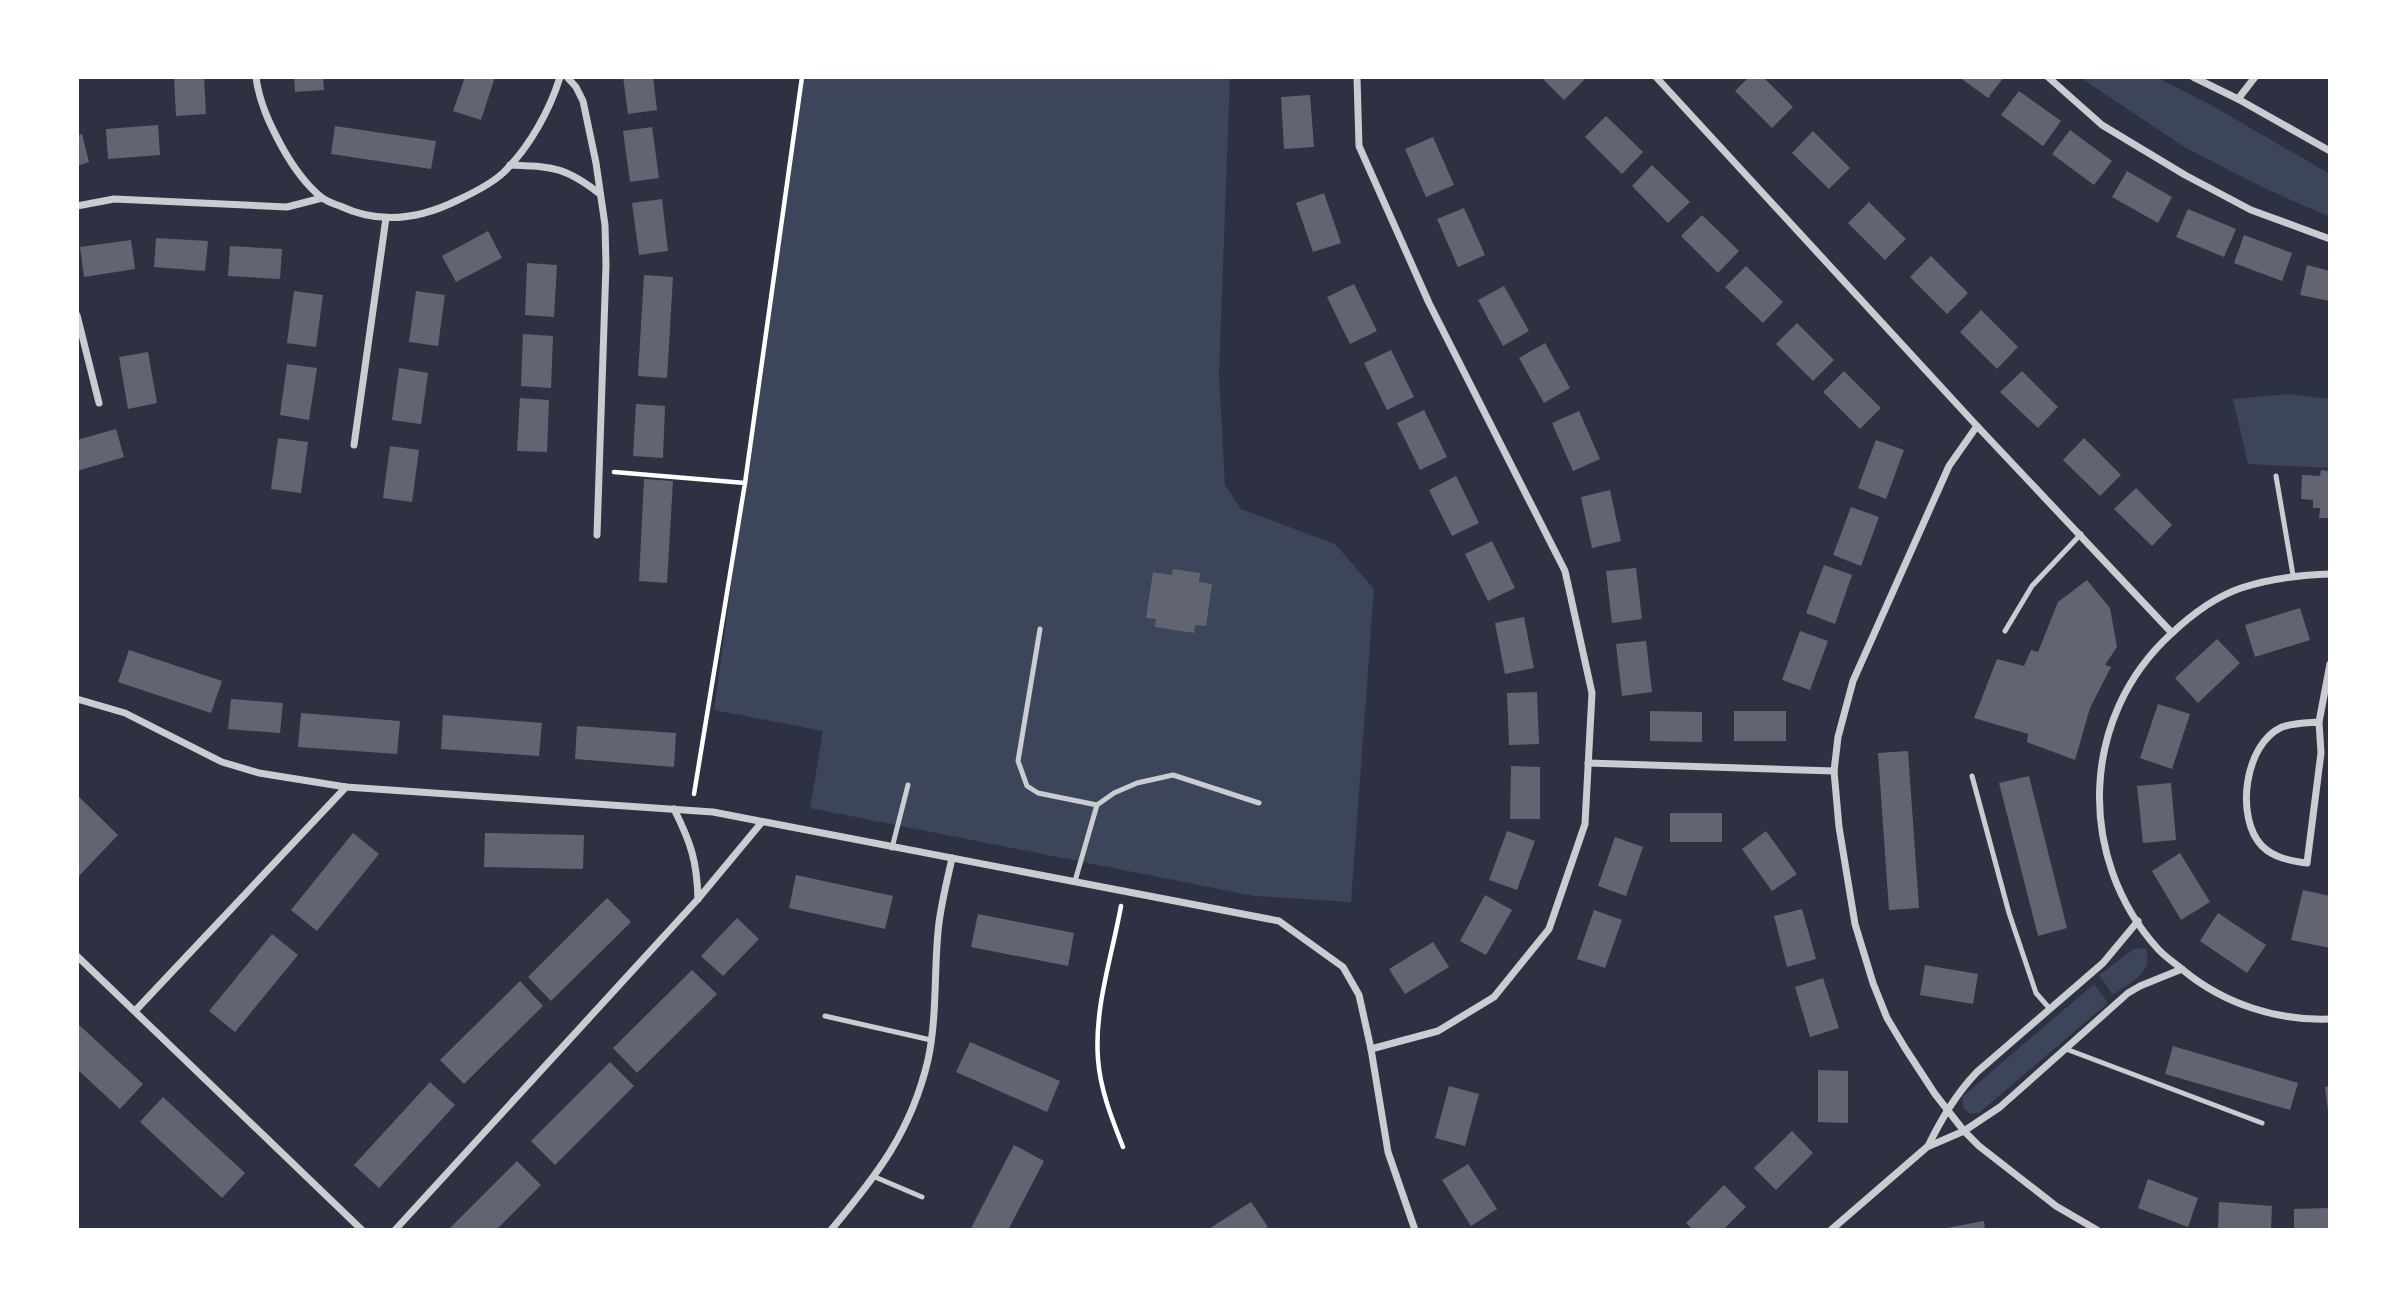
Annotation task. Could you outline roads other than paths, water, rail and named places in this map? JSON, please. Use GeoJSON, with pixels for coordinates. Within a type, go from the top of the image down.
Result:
{"type":"FeatureCollection","features":[{"type":"Feature","properties":{"kind":"street"},"geometry":{"type":"LineString","coordinates":[[256,77],[271,127],[292,165],[322,198],[354,213],[386,218],[410,218],[437,211],[503,173],[526,146],[560,77]]}},
{"type":"Feature","properties":{"kind":"street"},"geometry":{"type":"LineString","coordinates":[[567,77],[583,101],[605,225],[597,535]]}},
{"type":"Feature","properties":{"kind":"street"},"geometry":{"type":"LineString","coordinates":[[1357,77],[1359,146],[1429,303],[1565,571],[1592,693],[1585,824],[1549,929],[1494,997],[1438,1031],[1371,1049]]}},
{"type":"Feature","properties":{"kind":"street"},"geometry":{"type":"LineString","coordinates":[[1656,77],[1977,426],[2172,633]]}},
{"type":"Feature","properties":{"kind":"street"},"geometry":{"type":"LineString","coordinates":[[2048,77],[2102,125],[2185,175],[2251,210],[2330,239]]}},
{"type":"Feature","properties":{"kind":"street"},"geometry":{"type":"LineString","coordinates":[[2193,77],[2330,151]]}},
{"type":"Feature","properties":{"kind":"street"},"geometry":{"type":"LineString","coordinates":[[2238,99],[2255,77]]}},
{"type":"Feature","properties":{"kind":"street"},"geometry":{"type":"LineString","coordinates":[[510,165],[558,168],[583,180],[601,194]]}},
{"type":"Feature","properties":{"kind":"street"},"geometry":{"type":"LineString","coordinates":[[77,206],[114,199],[287,207],[322,198]]}},
{"type":"Feature","properties":{"kind":"street"},"geometry":{"type":"LineString","coordinates":[[354,445],[386,218]]}},
{"type":"Feature","properties":{"kind":"street"},"geometry":{"type":"LineString","coordinates":[[77,315],[99,403]]}},
{"type":"Feature","properties":{"kind":"street"},"geometry":{"type":"LineString","coordinates":[[1977,426],[1949,466],[1853,681],[1838,737],[1834,771],[1839,827],[1855,924],[1873,984],[1905,1048],[1964,1131],[2056,1206],[2097,1230]]}},
{"type":"Feature","properties":{"kind":"street"},"geometry":{"type":"LineString","coordinates":[[2330,574],[2292,575],[2240,588],[2192,614],[2152,651],[2122,696],[2104,748],[2098,802],[2106,856],[2127,906],[2159,950],[2201,985],[2250,1008],[2303,1020],[2330,1019]]}},
{"type":"Feature","properties":{"kind":"street"},"geometry":{"type":"LineString","coordinates":[[2319,722],[2281,727],[2267,738],[2254,757],[2247,796],[2253,833],[2270,853],[2307,863],[2321,753],[2319,722],[2330,664]]}},
{"type":"Feature","properties":{"kind":"street"},"geometry":{"type":"LineString","coordinates":[[77,699],[125,712],[222,762],[259,774],[346,787],[692,809],[1279,921],[1343,967],[1359,995],[1388,1152],[1415,1230]]}},
{"type":"Feature","properties":{"kind":"street"},"geometry":{"type":"LineString","coordinates":[[1588,763],[1834,771]]}},
{"type":"Feature","properties":{"kind":"street"},"geometry":{"type":"LineString","coordinates":[[135,1011],[346,787]]}},
{"type":"Feature","properties":{"kind":"street"},"geometry":{"type":"LineString","coordinates":[[674,809],[690,842],[696,866],[698,900]]}},
{"type":"Feature","properties":{"kind":"street"},"geometry":{"type":"LineString","coordinates":[[396,1230],[698,900],[762,822]]}},
{"type":"Feature","properties":{"kind":"street"},"geometry":{"type":"LineString","coordinates":[[831,1230],[875,1177],[897,1143],[915,1102],[931,1040],[938,929],[953,858]]}},
{"type":"Feature","properties":{"kind":"street"},"geometry":{"type":"LineString","coordinates":[[1927,1147],[1947,1109],[1977,1072],[2103,963],[2138,921]]}},
{"type":"Feature","properties":{"kind":"street"},"geometry":{"type":"LineString","coordinates":[[77,956],[362,1230]]}},
{"type":"Feature","properties":{"kind":"street"},"geometry":{"type":"LineString","coordinates":[[1830,1230],[1927,1147],[1964,1131],[2000,1107],[2129,993],[2182,969]]}},
{"type":"Feature","properties":{"kind":"lane"},"geometry":{"type":"LineString","coordinates":[[2276,476],[2292,575]]}},
{"type":"Feature","properties":{"kind":"lane"},"geometry":{"type":"LineString","coordinates":[[2005,631],[2032,586],[2081,534]]}},
{"type":"Feature","properties":{"kind":"lane"},"geometry":{"type":"LineString","coordinates":[[1040,629],[1018,761],[1027,786],[1038,793],[1097,805]]}},
{"type":"Feature","properties":{"kind":"lane"},"geometry":{"type":"LineString","coordinates":[[1075,881],[1097,805],[1114,793],[1137,783],[1173,775],[1259,803]]}},
{"type":"Feature","properties":{"kind":"lane"},"geometry":{"type":"LineString","coordinates":[[1972,776],[2009,913],[2028,970],[2036,993],[2050,1009]]}},
{"type":"Feature","properties":{"kind":"lane"},"geometry":{"type":"LineString","coordinates":[[892,848],[908,785]]}},
{"type":"Feature","properties":{"kind":"lane"},"geometry":{"type":"LineString","coordinates":[[825,1016],[931,1040]]}},
{"type":"Feature","properties":{"kind":"lane"},"geometry":{"type":"LineString","coordinates":[[2066,1049],[2262,1124]]}},
{"type":"Feature","properties":{"kind":"lane"},"geometry":{"type":"LineString","coordinates":[[875,1177],[922,1197]]}}]}
